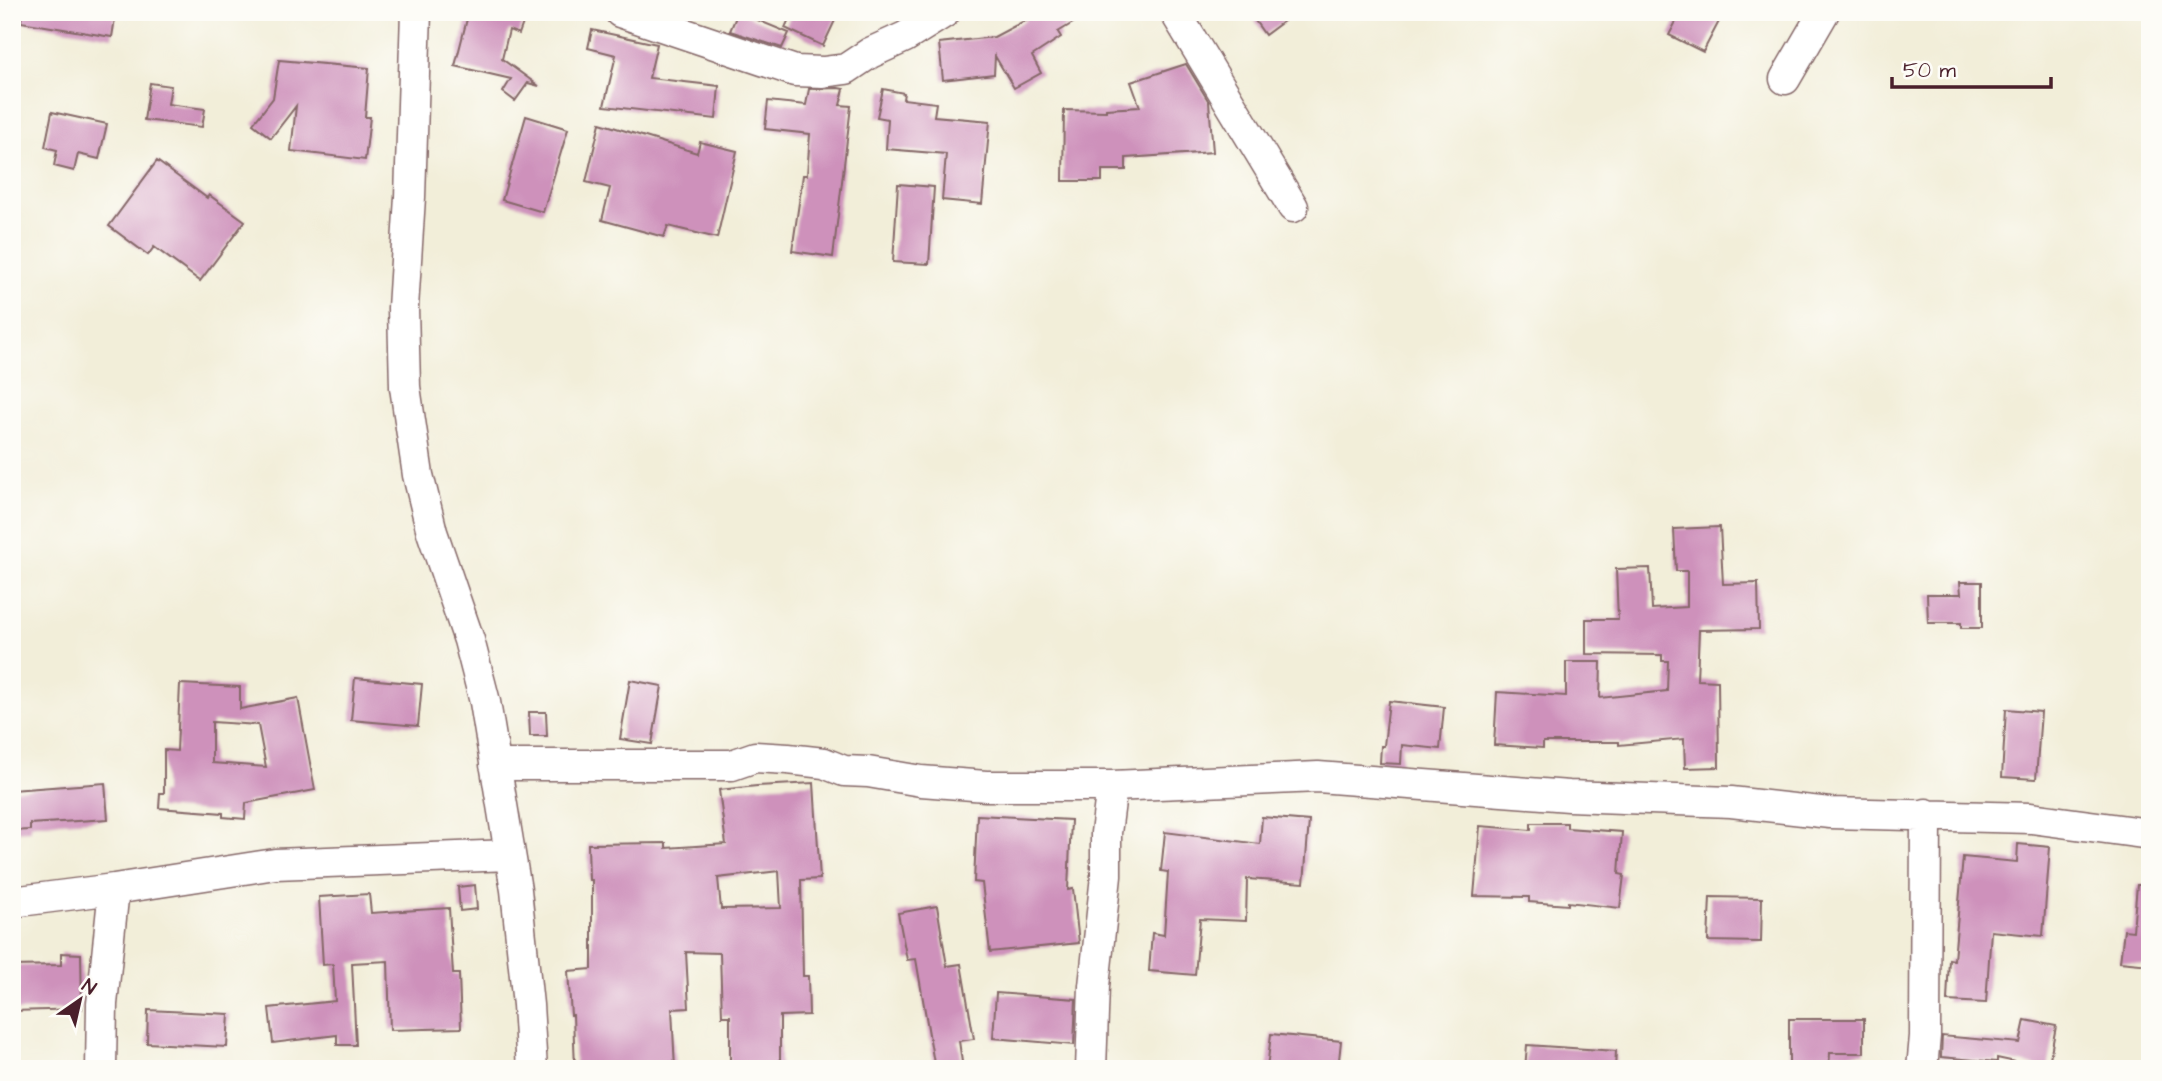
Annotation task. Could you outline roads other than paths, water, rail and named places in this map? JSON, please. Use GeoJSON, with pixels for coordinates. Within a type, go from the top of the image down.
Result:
{"type":"FeatureCollection","features":[{"type":"Feature","properties":{"kind":"street"},"geometry":{"type":"LineString","coordinates":[[416,12],[403,309],[405,387],[423,498],[469,640],[485,702],[516,890],[532,1069]]}},
{"type":"Feature","properties":{"kind":"street"},"geometry":{"type":"LineString","coordinates":[[620,12],[795,71],[823,72],[846,69],[945,12]]}},
{"type":"Feature","properties":{"kind":"street"},"geometry":{"type":"LineString","coordinates":[[1175,12],[1293,207]]}},
{"type":"Feature","properties":{"kind":"street"},"geometry":{"type":"LineString","coordinates":[[1785,79],[1824,12]]}},
{"type":"Feature","properties":{"kind":"street"},"geometry":{"type":"LineString","coordinates":[[495,765],[732,765],[755,757],[824,763],[844,771],[868,772],[920,781],[986,786],[1112,786],[1318,777],[1569,796],[1731,802],[1830,813],[2031,818],[2150,835]]}},
{"type":"Feature","properties":{"kind":"street"},"geometry":{"type":"LineString","coordinates":[[1091,1069],[1094,986],[1112,786]]}},
{"type":"Feature","properties":{"kind":"street"},"geometry":{"type":"LineString","coordinates":[[1922,1069],[1926,1037],[1926,814]]}},
{"type":"Feature","properties":{"kind":"street"},"geometry":{"type":"LineString","coordinates":[[12,902],[275,864],[510,855]]}},
{"type":"Feature","properties":{"kind":"street"},"geometry":{"type":"LineString","coordinates":[[101,1069],[102,1003],[114,889]]}}]}
